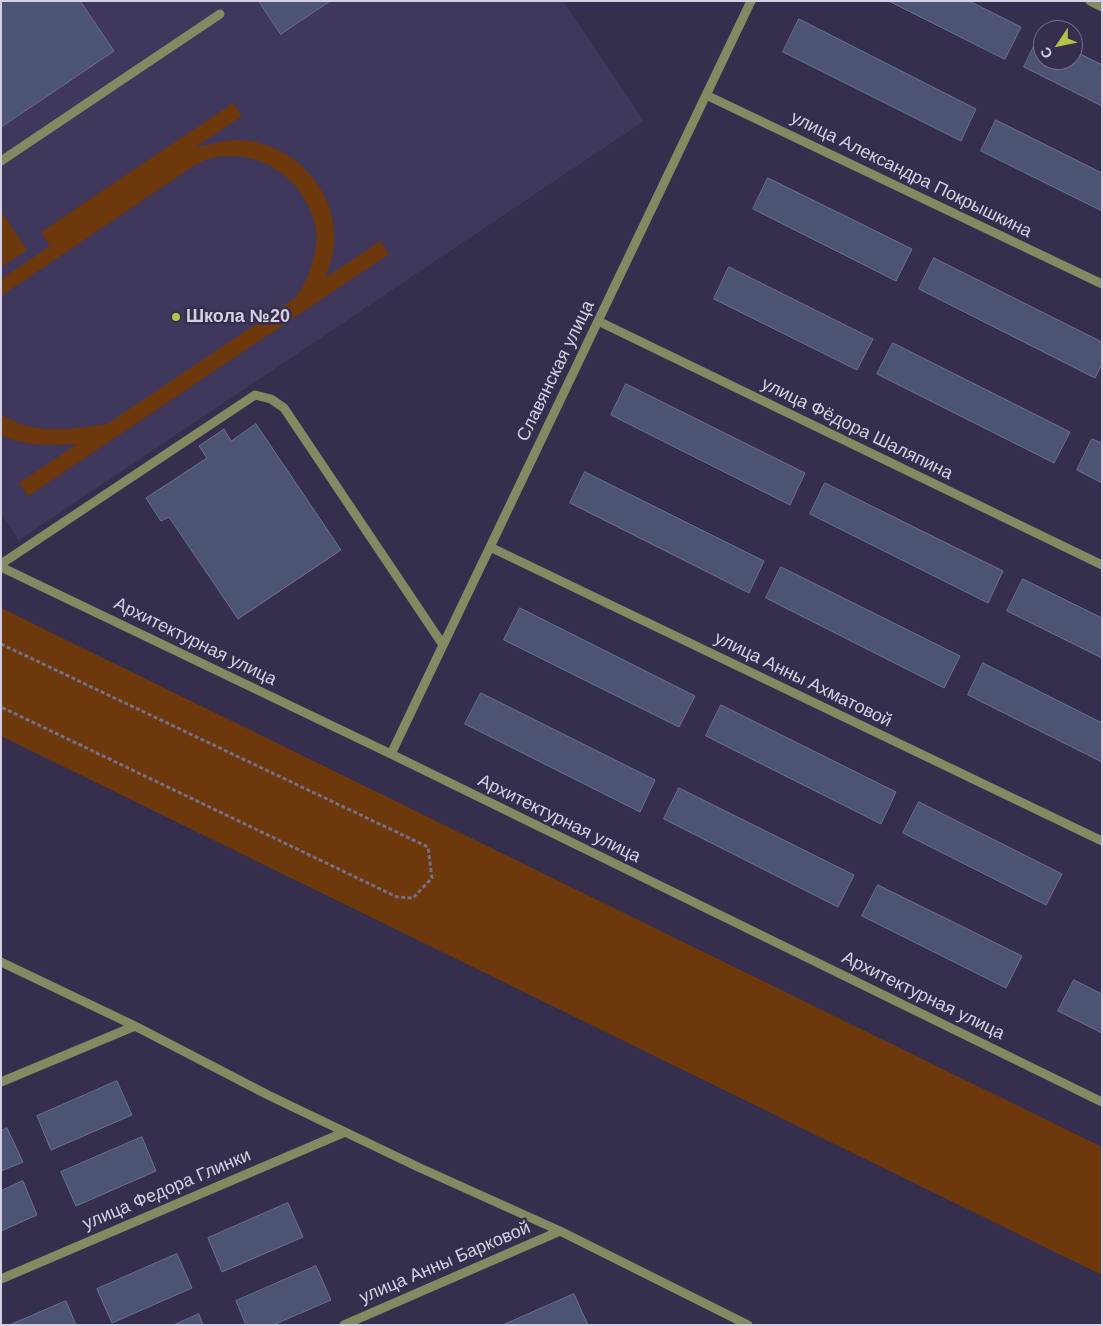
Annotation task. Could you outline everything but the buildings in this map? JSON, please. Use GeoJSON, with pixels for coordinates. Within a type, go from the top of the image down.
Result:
{"type":"FeatureCollection","features":[{"type":"Feature","properties":{"kind":"street","name":"Славянская улица"},"geometry":{"type":"LineString","coordinates":[[391,754],[752,1]]}},
{"type":"Feature","properties":{"kind":"street"},"geometry":{"type":"LineString","coordinates":[[1090,1],[1102,7]]}},
{"type":"Feature","properties":{"kind":"street"},"geometry":{"type":"LineString","coordinates":[[1,161],[220,14]]}},
{"type":"Feature","properties":{"kind":"street","name":"улица Александра Покрышкина"},"geometry":{"type":"LineString","coordinates":[[706,96],[1102,284]]}},
{"type":"Feature","properties":{"kind":"street","name":"улица Фёдора Шаляпина"},"geometry":{"type":"LineString","coordinates":[[598,321],[1102,566]]}},
{"type":"Feature","properties":{"kind":"street"},"geometry":{"type":"LineString","coordinates":[[1,566],[255,395],[271,399],[284,408],[443,645]]}},
{"type":"Feature","properties":{"kind":"street","name":"улица Анны Ахматовой"},"geometry":{"type":"LineString","coordinates":[[490,547],[1102,841]]}},
{"type":"Feature","properties":{"kind":"street","name":"Архитектурная улица"},"geometry":{"type":"LineString","coordinates":[[1,566],[391,754],[1102,1102]]}},
{"type":"Feature","properties":{"kind":"street"},"geometry":{"type":"LineString","coordinates":[[1,962],[135,1026],[345,1132],[560,1231],[748,1325]]}},
{"type":"Feature","properties":{"kind":"street"},"geometry":{"type":"LineString","coordinates":[[1,1082],[135,1026]]}},
{"type":"Feature","properties":{"kind":"street","name":"улица Федора Глинки"},"geometry":{"type":"LineString","coordinates":[[1,1279],[345,1132]]}},
{"type":"Feature","properties":{"kind":"street","name":"улица Анны Барковой"},"geometry":{"type":"LineString","coordinates":[[344,1325],[560,1231]]}},
{"type":"Feature","properties":{"kind":"path"},"geometry":{"type":"LineString","coordinates":[[1,644],[428,848],[432,878],[413,898],[397,897],[1,707]]}},
{"type":"Feature","properties":{"kind":"shaded area","name":"Школа №20"},"geometry":{"type":"Polygon","coordinates":[[[1,1],[563,1],[644,121],[19,540],[1,513],[1,1]]]}},
{"type":"Feature","properties":{"kind":"shaded area"},"geometry":{"type":"Polygon","coordinates":[[[233,103],[242,116],[196,147],[234,140],[261,143],[280,151],[297,162],[312,176],[323,193],[331,212],[334,232],[333,253],[325,278],[380,241],[389,254],[28,496],[19,483],[77,444],[39,444],[10,439],[1,435],[1,414],[26,426],[39,428],[67,429],[107,424],[295,298],[300,291],[312,266],[316,248],[316,230],[310,210],[300,192],[287,178],[271,166],[253,159],[234,156],[214,158],[195,165],[1,296],[1,279],[50,246],[41,232],[233,103]]]}},
{"type":"Feature","properties":{"kind":"shaded area"},"geometry":{"type":"Polygon","coordinates":[[[1,211],[27,250],[1,267],[1,211]]]}},
{"type":"Feature","properties":{"kind":"shaded area"},"geometry":{"type":"Polygon","coordinates":[[[1,608],[1102,1147],[1102,1275],[1,736],[1,608]]]}},
{"type":"Feature","properties":{"kind":"place","name":"Школа №20"},"geometry":{"type":"Point","coordinates":[176,317]}}]}
